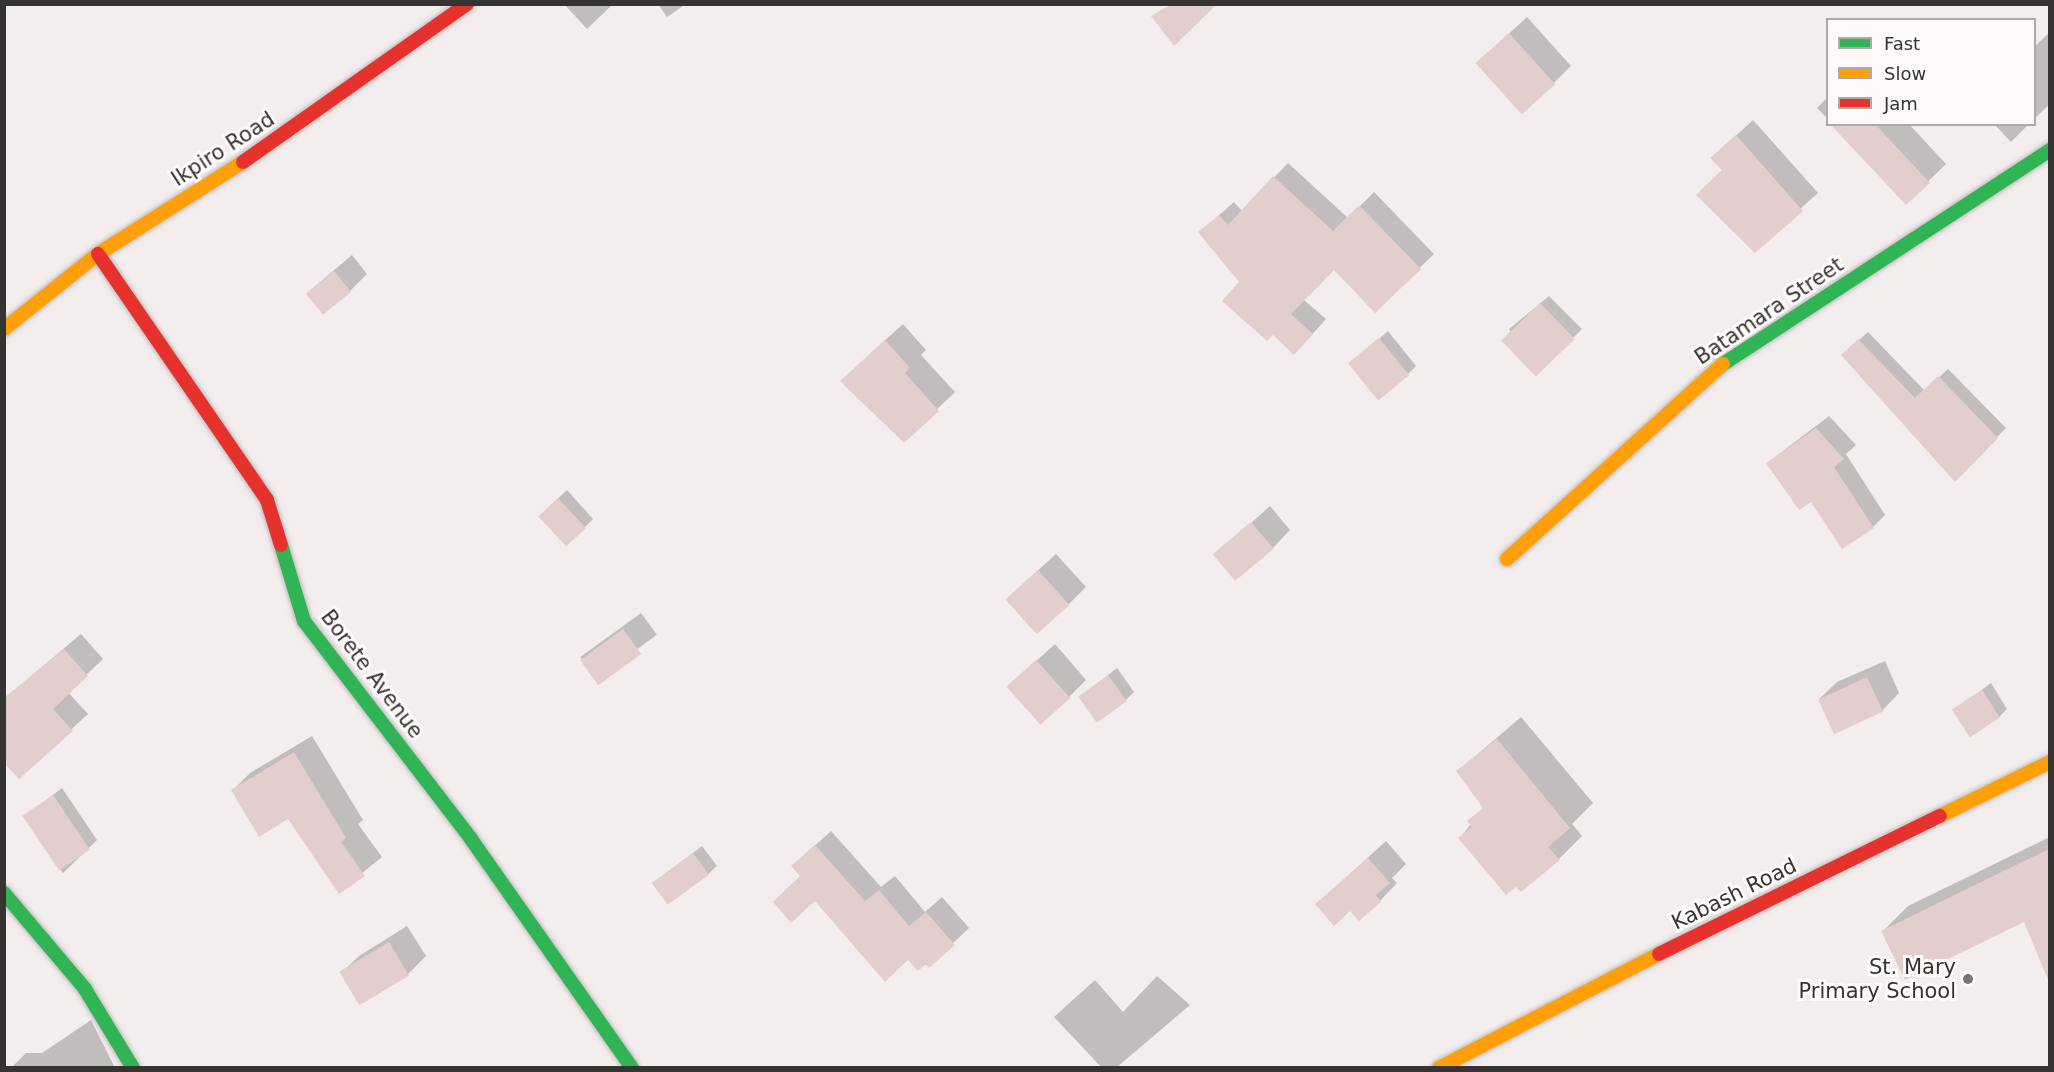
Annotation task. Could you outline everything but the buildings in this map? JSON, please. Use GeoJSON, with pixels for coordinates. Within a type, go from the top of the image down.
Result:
{"type":"FeatureCollection","features":[{"type":"Feature","properties":{"kind":"street","name":"Ikpiro Road"},"geometry":{"type":"LineString","coordinates":[[4,329],[98,254],[262,150],[466,4]]}},
{"type":"Feature","properties":{"kind":"street","name":"Batamara Street"},"geometry":{"type":"LineString","coordinates":[[1507,559],[1718,367],[2037,162],[2049,150]]}},
{"type":"Feature","properties":{"kind":"street","name":"Borete Avenue"},"geometry":{"type":"LineString","coordinates":[[98,254],[267,500],[304,621],[471,839],[632,1068]]}},
{"type":"Feature","properties":{"kind":"street","name":"Kabash Road"},"geometry":{"type":"LineString","coordinates":[[1439,1068],[1593,986],[2049,762]]}},
{"type":"Feature","properties":{"kind":"street"},"geometry":{"type":"LineString","coordinates":[[4,893],[85,989],[133,1068]]}},
{"type":"Feature","properties":{"kind":"traffic: fast"},"geometry":{"type":"LineString","coordinates":[[1723,364],[2050,150]]}},
{"type":"Feature","properties":{"kind":"traffic: fast"},"geometry":{"type":"LineString","coordinates":[[281,545],[304,621],[471,839],[632,1068]]}},
{"type":"Feature","properties":{"kind":"traffic: fast"},"geometry":{"type":"LineString","coordinates":[[4,893],[85,989],[133,1068]]}},
{"type":"Feature","properties":{"kind":"traffic: slow"},"geometry":{"type":"LineString","coordinates":[[4,329],[98,254],[243,162]]}},
{"type":"Feature","properties":{"kind":"traffic: slow"},"geometry":{"type":"LineString","coordinates":[[1507,559],[1723,364]]}},
{"type":"Feature","properties":{"kind":"traffic: slow"},"geometry":{"type":"LineString","coordinates":[[1940,816],[2050,762]]}},
{"type":"Feature","properties":{"kind":"traffic: slow"},"geometry":{"type":"LineString","coordinates":[[1439,1068],[1659,954]]}},
{"type":"Feature","properties":{"kind":"traffic: jam"},"geometry":{"type":"LineString","coordinates":[[243,162],[467,4]]}},
{"type":"Feature","properties":{"kind":"traffic: jam"},"geometry":{"type":"LineString","coordinates":[[98,254],[267,500],[281,545]]}},
{"type":"Feature","properties":{"kind":"traffic: jam"},"geometry":{"type":"LineString","coordinates":[[1659,954],[1940,816]]}},
{"type":"Feature","properties":{"kind":"place","name":"St. Mary Primary School"},"geometry":{"type":"Point","coordinates":[1968,979]}}]}
